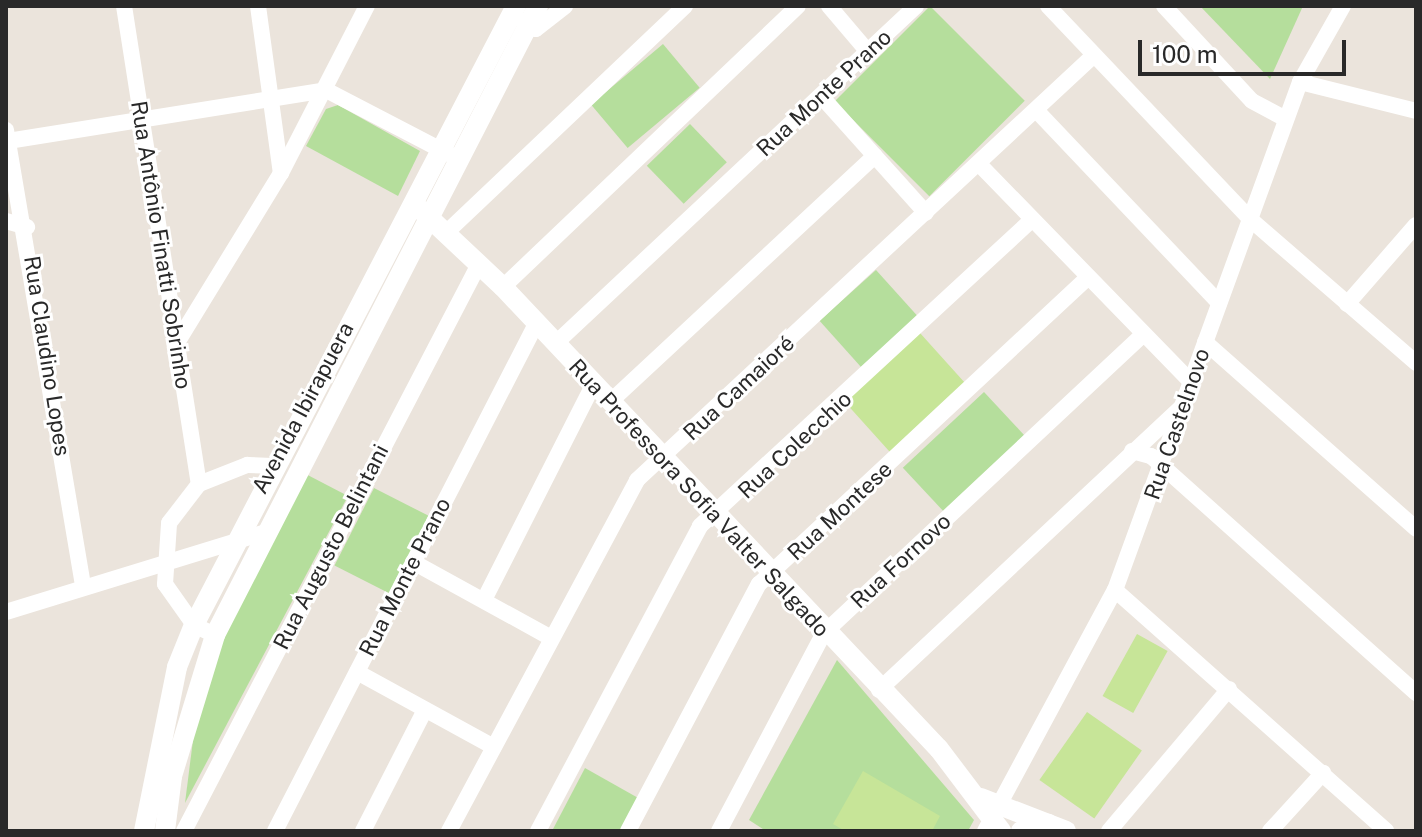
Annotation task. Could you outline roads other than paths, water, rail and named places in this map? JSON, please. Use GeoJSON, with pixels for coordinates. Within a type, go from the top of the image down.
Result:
{"type":"FeatureCollection","features":[{"type":"Feature","properties":{"kind":"street","name":"Rua Antônio Finatti Sobrinho"},"geometry":{"type":"LineString","coordinates":[[124,6],[199,484]]}},
{"type":"Feature","properties":{"kind":"street"},"geometry":{"type":"LineString","coordinates":[[258,6],[281,173]]}},
{"type":"Feature","properties":{"kind":"street"},"geometry":{"type":"LineString","coordinates":[[175,346],[281,173],[367,6]]}},
{"type":"Feature","properties":{"kind":"street"},"geometry":{"type":"LineString","coordinates":[[517,6],[526,28],[565,6]]}},
{"type":"Feature","properties":{"kind":"street","name":"Avenida Ibirapuera"},"geometry":{"type":"LineString","coordinates":[[144,831],[177,667],[194,625],[272,466],[517,6]]}},
{"type":"Feature","properties":{"kind":"street","name":"Avenida Ibirapuera"},"geometry":{"type":"LineString","coordinates":[[165,831],[172,776],[215,635],[262,533],[538,6]]}},
{"type":"Feature","properties":{"kind":"street"},"geometry":{"type":"LineString","coordinates":[[448,231],[685,6]]}},
{"type":"Feature","properties":{"kind":"street"},"geometry":{"type":"LineString","coordinates":[[503,287],[798,6]]}},
{"type":"Feature","properties":{"kind":"street"},"geometry":{"type":"LineString","coordinates":[[829,6],[869,53]]}},
{"type":"Feature","properties":{"kind":"street","name":"Rua Monte Prano"},"geometry":{"type":"LineString","coordinates":[[556,343],[916,6]]}},
{"type":"Feature","properties":{"kind":"street"},"geometry":{"type":"LineString","coordinates":[[1048,6],[1250,219],[1416,363]]}},
{"type":"Feature","properties":{"kind":"street"},"geometry":{"type":"LineString","coordinates":[[1164,6],[1252,101],[1286,119]]}},
{"type":"Feature","properties":{"kind":"street","name":"Rua Castelnovo"},"geometry":{"type":"LineString","coordinates":[[992,815],[1115,590],[1163,468],[1181,407],[1300,82],[1343,6]]}},
{"type":"Feature","properties":{"kind":"street","name":"Rua Camaioré"},"geometry":{"type":"LineString","coordinates":[[449,831],[637,480],[660,462],[1094,55]]}},
{"type":"Feature","properties":{"kind":"street"},"geometry":{"type":"LineString","coordinates":[[1300,82],[1416,111]]}},
{"type":"Feature","properties":{"kind":"street"},"geometry":{"type":"LineString","coordinates":[[7,136],[142,121],[326,90],[440,148],[459,161]]}},
{"type":"Feature","properties":{"kind":"street"},"geometry":{"type":"LineString","coordinates":[[821,96],[926,213]]}},
{"type":"Feature","properties":{"kind":"street"},"geometry":{"type":"LineString","coordinates":[[1036,110],[1219,303]]}},
{"type":"Feature","properties":{"kind":"street","name":"Rua Claudino Lopes"},"geometry":{"type":"LineString","coordinates":[[7,136],[27,227],[83,584]]}},
{"type":"Feature","properties":{"kind":"street"},"geometry":{"type":"LineString","coordinates":[[611,401],[875,156]]}},
{"type":"Feature","properties":{"kind":"street"},"geometry":{"type":"LineString","coordinates":[[979,164],[1191,382]]}},
{"type":"Feature","properties":{"kind":"street"},"geometry":{"type":"LineString","coordinates":[[6,201],[14,171]]}},
{"type":"Feature","properties":{"kind":"street","name":"Rua Professora Sofia Valter Salgado"},"geometry":{"type":"LineString","coordinates":[[412,203],[448,231],[503,287],[611,401],[660,462],[718,516],[992,815]]}},
{"type":"Feature","properties":{"kind":"street","name":"Rua Colecchio"},"geometry":{"type":"LineString","coordinates":[[538,831],[700,526],[718,516],[1032,220]]}},
{"type":"Feature","properties":{"kind":"street"},"geometry":{"type":"LineString","coordinates":[[6,221],[27,227]]}},
{"type":"Feature","properties":{"kind":"street"},"geometry":{"type":"LineString","coordinates":[[1347,304],[1416,225]]}},
{"type":"Feature","properties":{"kind":"street","name":"Rua Augusto Belintani"},"geometry":{"type":"LineString","coordinates":[[184,831],[479,264]]}},
{"type":"Feature","properties":{"kind":"street","name":"Rua Montese"},"geometry":{"type":"LineString","coordinates":[[628,831],[746,602],[1087,278]]}},
{"type":"Feature","properties":{"kind":"street","name":"Rua Monte Prano"},"geometry":{"type":"LineString","coordinates":[[275,831],[536,324]]}},
{"type":"Feature","properties":{"kind":"street","name":"Rua Fornovo"},"geometry":{"type":"LineString","coordinates":[[719,831],[824,633],[1142,335]]}},
{"type":"Feature","properties":{"kind":"street"},"geometry":{"type":"LineString","coordinates":[[1205,342],[1416,529]]}},
{"type":"Feature","properties":{"kind":"street"},"geometry":{"type":"LineString","coordinates":[[484,600],[593,385]]}},
{"type":"Feature","properties":{"kind":"street"},"geometry":{"type":"LineString","coordinates":[[879,690],[1181,407]]}},
{"type":"Feature","properties":{"kind":"street"},"geometry":{"type":"LineString","coordinates":[[1132,451],[1163,468],[1416,693]]}},
{"type":"Feature","properties":{"kind":"street"},"geometry":{"type":"LineString","coordinates":[[215,635],[194,625],[165,584],[163,560],[169,523],[199,484],[247,465],[272,466]]}},
{"type":"Feature","properties":{"kind":"street"},"geometry":{"type":"LineString","coordinates":[[6,612],[83,584],[262,533]]}},
{"type":"Feature","properties":{"kind":"street"},"geometry":{"type":"LineString","coordinates":[[413,562],[551,638]]}},
{"type":"Feature","properties":{"kind":"street"},"geometry":{"type":"LineString","coordinates":[[1115,590],[1386,831]]}},
{"type":"Feature","properties":{"kind":"street"},"geometry":{"type":"LineString","coordinates":[[357,672],[494,747]]}},
{"type":"Feature","properties":{"kind":"street"},"geometry":{"type":"LineString","coordinates":[[1109,831],[1229,689]]}},
{"type":"Feature","properties":{"kind":"street"},"geometry":{"type":"LineString","coordinates":[[363,831],[425,710]]}},
{"type":"Feature","properties":{"kind":"street"},"geometry":{"type":"LineString","coordinates":[[1270,831],[1323,773]]}},
{"type":"Feature","properties":{"kind":"street"},"geometry":{"type":"LineString","coordinates":[[992,815],[1057,827]]}},
{"type":"Feature","properties":{"kind":"street"},"geometry":{"type":"LineString","coordinates":[[1021,831],[1057,827]]}}]}
